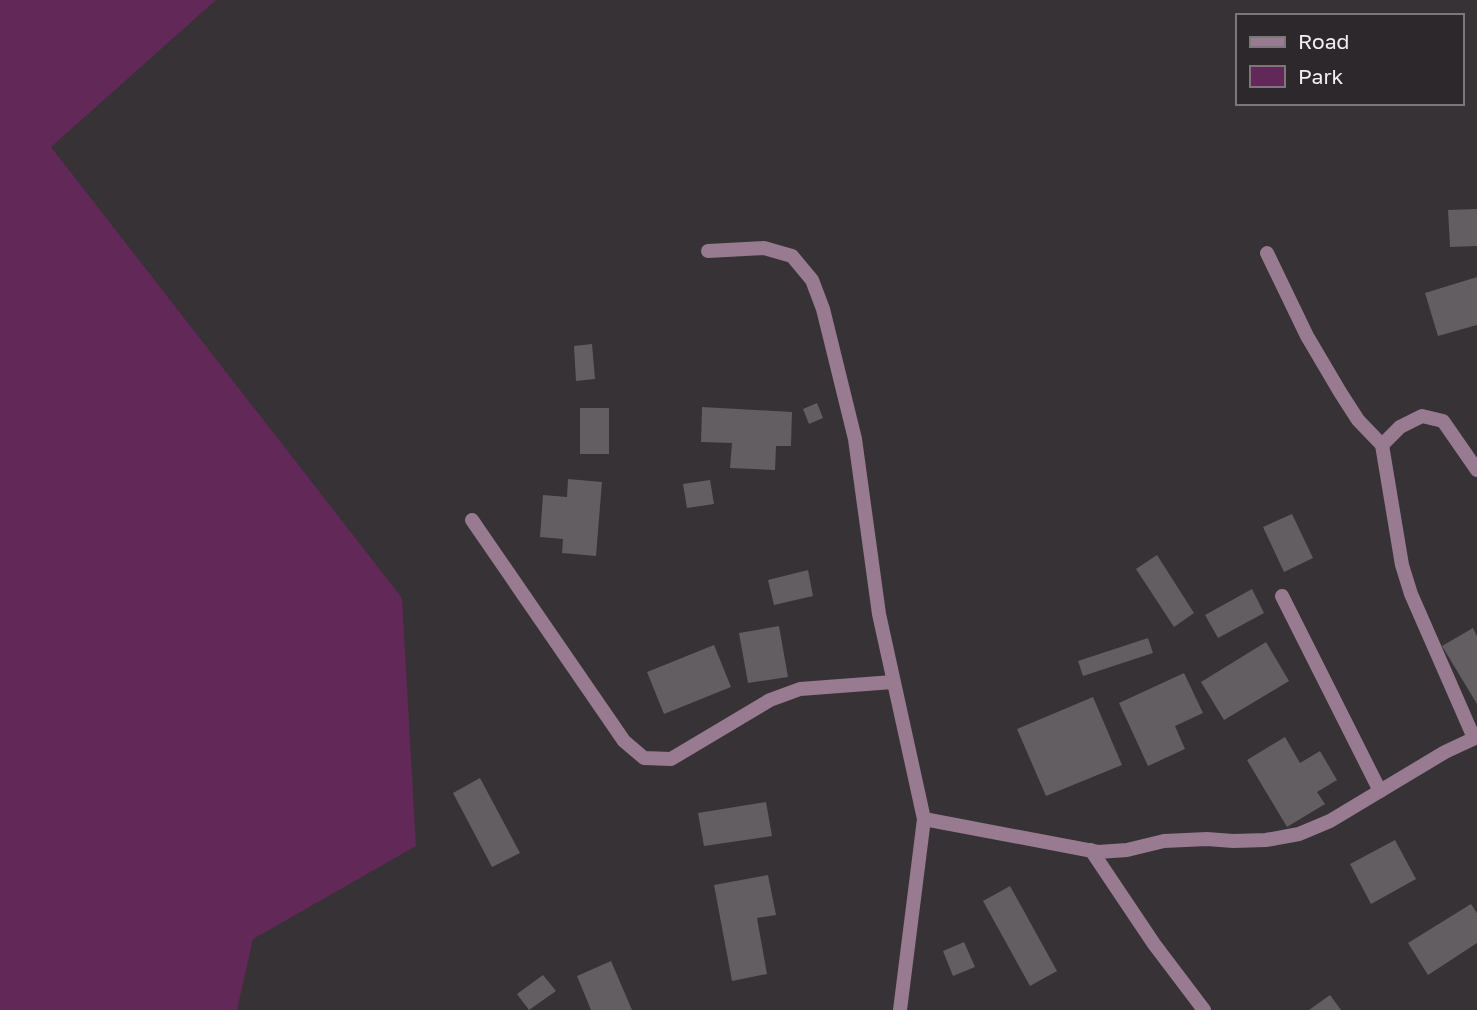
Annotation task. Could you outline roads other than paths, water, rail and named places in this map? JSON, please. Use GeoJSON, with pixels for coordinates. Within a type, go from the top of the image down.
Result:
{"type":"FeatureCollection","features":[{"type":"Feature","properties":{"kind":"street"},"geometry":{"type":"LineString","coordinates":[[708,251],[764,248],[792,256],[813,280],[823,309],[855,439],[879,614],[924,819],[900,1010]]}},
{"type":"Feature","properties":{"kind":"street"},"geometry":{"type":"LineString","coordinates":[[924,819],[1098,852],[1127,850],[1164,841],[1266,840],[1299,834],[1330,821],[1445,752],[1476,737],[1411,594],[1402,565],[1381,445],[1339,392],[1307,336],[1267,253]]}},
{"type":"Feature","properties":{"kind":"street"},"geometry":{"type":"LineString","coordinates":[[1381,445],[1400,427],[1422,416],[1443,422],[1477,470]]}},
{"type":"Feature","properties":{"kind":"street"},"geometry":{"type":"LineString","coordinates":[[472,520],[624,741],[644,758],[671,759],[770,699],[800,689],[893,681]]}},
{"type":"Feature","properties":{"kind":"street"},"geometry":{"type":"LineString","coordinates":[[1282,596],[1380,791]]}},
{"type":"Feature","properties":{"kind":"street"},"geometry":{"type":"LineString","coordinates":[[1091,850],[1154,944],[1204,1010]]}}]}
